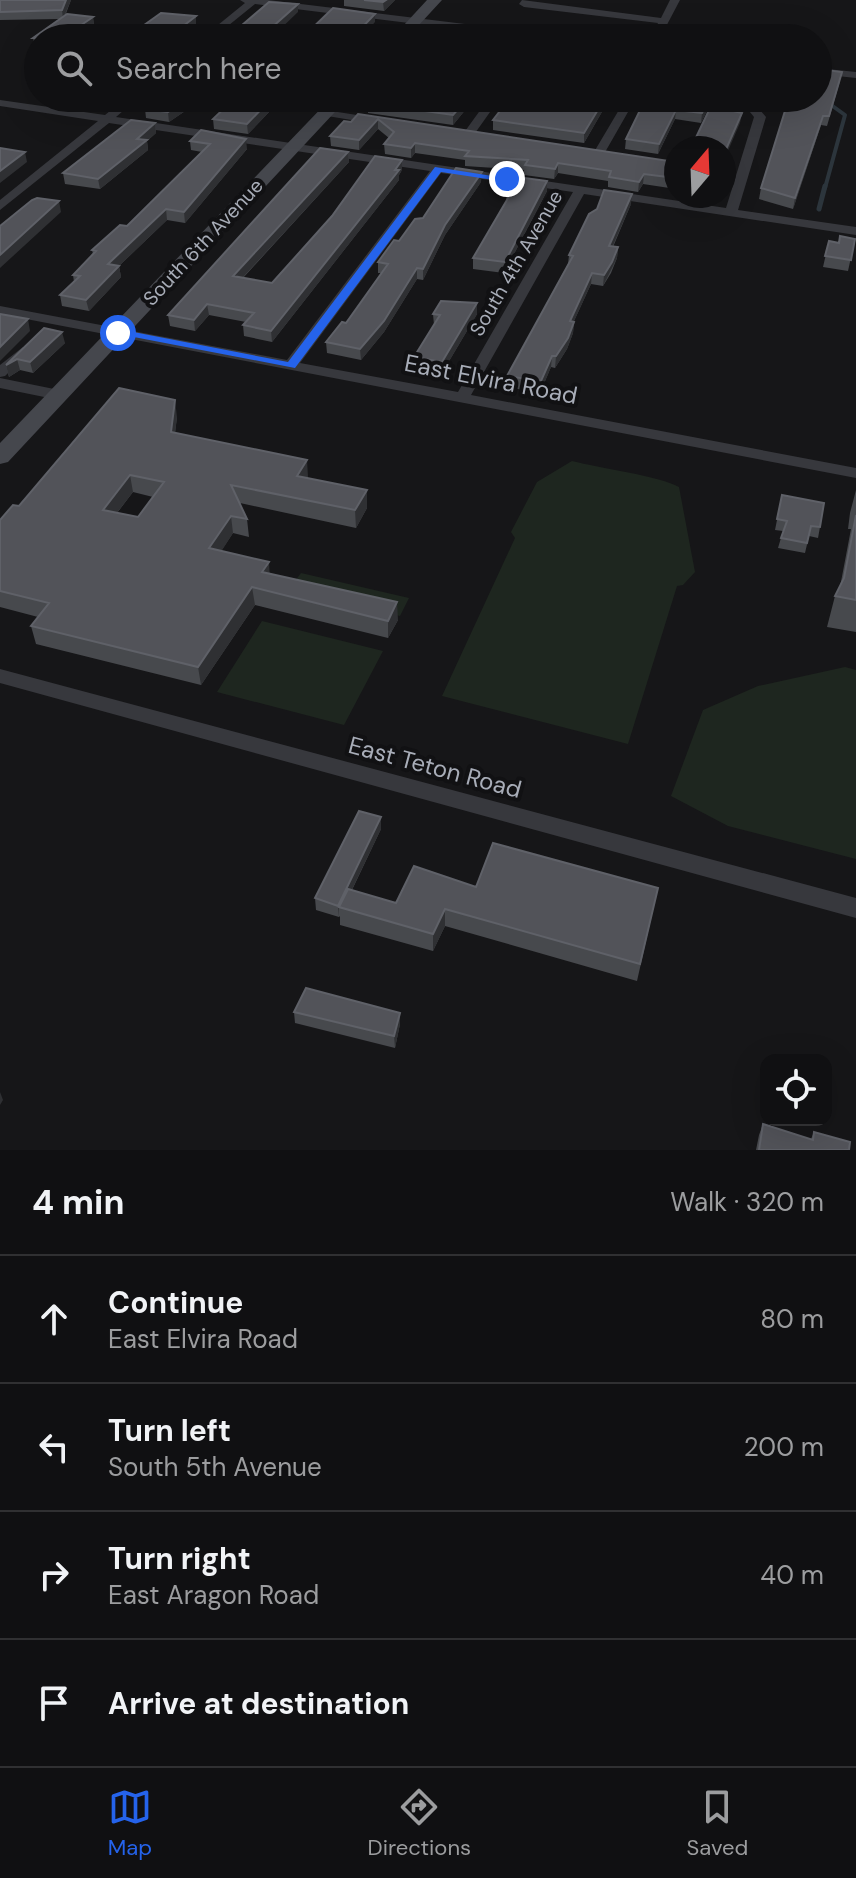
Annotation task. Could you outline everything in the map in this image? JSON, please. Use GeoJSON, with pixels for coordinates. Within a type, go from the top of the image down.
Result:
{"type":"FeatureCollection","features":[{"type":"Feature","properties":{"kind":"street"},"geometry":{"type":"LineString","coordinates":[[245,0],[438,24]]}},
{"type":"Feature","properties":{"kind":"street"},"geometry":{"type":"LineString","coordinates":[[224,24],[254,0]]}},
{"type":"Feature","properties":{"kind":"street"},"geometry":{"type":"LineString","coordinates":[[412,24],[435,0]]}},
{"type":"Feature","properties":{"kind":"street"},"geometry":{"type":"LineString","coordinates":[[527,0],[524,4],[664,21]]}},
{"type":"Feature","properties":{"kind":"street"},"geometry":{"type":"LineString","coordinates":[[662,24],[675,0]]}},
{"type":"Feature","properties":{"kind":"street"},"geometry":{"type":"LineString","coordinates":[[832,72],[856,75]]}},
{"type":"Feature","properties":{"kind":"street"},"geometry":{"type":"LineString","coordinates":[[0,103],[24,107]]}},
{"type":"Feature","properties":{"kind":"street"},"geometry":{"type":"LineString","coordinates":[[60,112],[856,231]]}},
{"type":"Feature","properties":{"kind":"street"},"geometry":{"type":"LineString","coordinates":[[0,206],[116,112]]}},
{"type":"Feature","properties":{"kind":"street"},"geometry":{"type":"LineString","coordinates":[[469,134],[485,112]]}},
{"type":"Feature","properties":{"kind":"street"},"geometry":{"type":"LineString","coordinates":[[600,152],[623,112]]}},
{"type":"Feature","properties":{"kind":"street"},"geometry":{"type":"LineString","coordinates":[[731,213],[738,172],[760,117],[756,112]]}},
{"type":"Feature","properties":{"kind":"street"},"geometry":{"type":"LineString","coordinates":[[325,113],[383,122]]}},
{"type":"Feature","properties":{"kind":"street","name":"South 6th Avenue"},"geometry":{"type":"LineString","coordinates":[[0,457],[325,113]]}},
{"type":"Feature","properties":{"kind":"street"},"geometry":{"type":"LineString","coordinates":[[455,132],[484,136]]}},
{"type":"Feature","properties":{"kind":"street"},"geometry":{"type":"LineString","coordinates":[[586,150],[615,155]]}},
{"type":"Feature","properties":{"kind":"street"},"geometry":{"type":"LineString","coordinates":[[291,365],[438,169]]}},
{"type":"Feature","properties":{"kind":"street","name":"South 4th Avenue"},"geometry":{"type":"LineString","coordinates":[[462,398],[580,190]]}},
{"type":"Feature","properties":{"kind":"street","name":"East Elvira Road"},"geometry":{"type":"LineString","coordinates":[[0,310],[856,473]]}},
{"type":"Feature","properties":{"kind":"street"},"geometry":{"type":"LineString","coordinates":[[0,373],[53,320]]}},
{"type":"Feature","properties":{"kind":"street"},"geometry":{"type":"LineString","coordinates":[[0,383],[59,395]]}},
{"type":"Feature","properties":{"kind":"street","name":"East Teton Road"},"geometry":{"type":"LineString","coordinates":[[0,676],[856,908]]}},
{"type":"Feature","properties":{"kind":"shaded area"},"geometry":{"type":"Polygon","coordinates":[[[572,461],[679,487],[695,572],[683,585],[677,586],[628,744],[442,696],[515,538],[511,532],[537,482],[572,461]]]}},
{"type":"Feature","properties":{"kind":"shaded area"},"geometry":{"type":"Polygon","coordinates":[[[301,573],[409,598],[400,616],[289,589],[301,573]]]}},
{"type":"Feature","properties":{"kind":"shaded area"},"geometry":{"type":"Polygon","coordinates":[[[262,621],[383,651],[344,725],[217,692],[262,621]]]}},
{"type":"Feature","properties":{"kind":"shaded area"},"geometry":{"type":"Polygon","coordinates":[[[845,667],[856,670],[856,859],[728,826],[671,796],[703,710],[758,686],[845,667]]]}},
{"type":"Feature","properties":{"kind":"building"},"geometry":{"type":"Polygon","coordinates":[[[0,0],[66,0],[62,10],[0,12],[0,0]]]}},
{"type":"Feature","properties":{"kind":"building"},"geometry":{"type":"Polygon","coordinates":[[[269,2],[298,4],[276,24],[243,24],[269,2]]]}},
{"type":"Feature","properties":{"kind":"building"},"geometry":{"type":"Polygon","coordinates":[[[333,8],[375,14],[365,24],[316,24],[333,8]]]}},
{"type":"Feature","properties":{"kind":"building"},"geometry":{"type":"Polygon","coordinates":[[[161,13],[196,16],[186,24],[146,24],[161,13]]]}},
{"type":"Feature","properties":{"kind":"building"},"geometry":{"type":"Polygon","coordinates":[[[67,14],[93,17],[83,24],[53,24],[67,14]]]}},
{"type":"Feature","properties":{"kind":"building"},"geometry":{"type":"Polygon","coordinates":[[[832,71],[842,72],[832,106],[832,71]]]}},
{"type":"Feature","properties":{"kind":"building"},"geometry":{"type":"Polygon","coordinates":[[[220,112],[259,112],[247,124],[213,119],[220,112]]]}},
{"type":"Feature","properties":{"kind":"building"},"geometry":{"type":"Polygon","coordinates":[[[499,112],[597,112],[584,133],[493,120],[499,112]]]}},
{"type":"Feature","properties":{"kind":"building"},"geometry":{"type":"Polygon","coordinates":[[[639,112],[675,112],[659,144],[626,139],[639,112]]]}},
{"type":"Feature","properties":{"kind":"building"},"geometry":{"type":"Polygon","coordinates":[[[708,112],[742,113],[732,136],[697,136],[708,112]]]}},
{"type":"Feature","properties":{"kind":"building"},"geometry":{"type":"Polygon","coordinates":[[[785,112],[830,112],[829,116],[823,116],[795,198],[761,188],[785,112]]]}},
{"type":"Feature","properties":{"kind":"building"},"geometry":{"type":"Polygon","coordinates":[[[358,114],[664,160],[664,176],[644,174],[639,182],[609,177],[611,171],[558,163],[555,169],[525,165],[528,160],[465,156],[469,151],[415,143],[411,148],[384,144],[394,132],[378,119],[359,140],[330,136],[344,121],[351,122],[358,114]]]}},
{"type":"Feature","properties":{"kind":"building"},"geometry":{"type":"Polygon","coordinates":[[[131,120],[155,123],[137,139],[147,140],[98,179],[63,173],[131,120]]]}},
{"type":"Feature","properties":{"kind":"building"},"geometry":{"type":"Polygon","coordinates":[[[201,130],[246,139],[184,212],[166,209],[108,264],[119,266],[86,300],[60,295],[80,276],[73,275],[96,251],[92,250],[120,225],[127,226],[210,144],[190,141],[201,130]]]}},
{"type":"Feature","properties":{"kind":"building"},"geometry":{"type":"Polygon","coordinates":[[[0,148],[25,152],[0,171],[0,148]]]}},
{"type":"Feature","properties":{"kind":"building"},"geometry":{"type":"Polygon","coordinates":[[[320,148],[348,152],[233,276],[272,283],[332,216],[375,156],[402,160],[395,170],[399,170],[271,331],[243,325],[254,313],[207,304],[194,320],[168,315],[320,148]]]}},
{"type":"Feature","properties":{"kind":"building"},"geometry":{"type":"Polygon","coordinates":[[[456,168],[482,172],[445,225],[423,269],[417,268],[384,321],[360,349],[326,342],[342,322],[346,323],[388,264],[378,262],[394,240],[399,241],[415,219],[423,218],[456,168]]]}},
{"type":"Feature","properties":{"kind":"building"},"geometry":{"type":"Polygon","coordinates":[[[517,177],[547,181],[505,262],[473,258],[511,193],[507,192],[517,177]]]}},
{"type":"Feature","properties":{"kind":"building"},"geometry":{"type":"Polygon","coordinates":[[[604,190],[632,194],[609,246],[618,247],[612,262],[604,275],[592,273],[570,321],[574,322],[568,338],[556,356],[552,356],[541,381],[507,376],[573,256],[569,255],[589,214],[597,209],[604,190]]]}},
{"type":"Feature","properties":{"kind":"building"},"geometry":{"type":"Polygon","coordinates":[[[37,198],[59,201],[0,255],[0,226],[37,198]]]}},
{"type":"Feature","properties":{"kind":"building"},"geometry":{"type":"Polygon","coordinates":[[[840,236],[855,239],[851,260],[825,256],[829,241],[839,243],[840,236]]]}},
{"type":"Feature","properties":{"kind":"building"},"geometry":{"type":"Polygon","coordinates":[[[441,301],[477,303],[442,362],[414,357],[440,315],[433,314],[441,301]]]}},
{"type":"Feature","properties":{"kind":"building"},"geometry":{"type":"Polygon","coordinates":[[[0,314],[28,319],[0,347],[0,314]]]}},
{"type":"Feature","properties":{"kind":"building"},"geometry":{"type":"Polygon","coordinates":[[[44,328],[62,332],[30,362],[17,359],[6,365],[44,328]]]}},
{"type":"Feature","properties":{"kind":"building"},"geometry":{"type":"Polygon","coordinates":[[[119,388],[175,400],[171,432],[307,460],[297,476],[367,490],[355,510],[231,485],[247,519],[231,516],[209,548],[269,562],[262,572],[397,602],[388,621],[252,587],[198,667],[31,626],[49,603],[0,591],[0,520],[13,505],[19,506],[119,388]],[[130,475],[103,510],[138,517],[164,482],[130,475]]]}},
{"type":"Feature","properties":{"kind":"building"},"geometry":{"type":"Polygon","coordinates":[[[782,495],[824,503],[820,527],[811,526],[807,543],[781,538],[787,521],[777,519],[782,495]]]}},
{"type":"Feature","properties":{"kind":"building"},"geometry":{"type":"Polygon","coordinates":[[[856,515],[856,600],[835,596],[844,578],[856,515]]]}},
{"type":"Feature","properties":{"kind":"building"},"geometry":{"type":"Polygon","coordinates":[[[359,811],[381,817],[338,906],[315,898],[359,811]]]}},
{"type":"Feature","properties":{"kind":"building"},"geometry":{"type":"Polygon","coordinates":[[[493,843],[658,888],[640,964],[445,909],[433,934],[339,907],[348,889],[396,903],[414,866],[476,887],[493,843]]]}},
{"type":"Feature","properties":{"kind":"building"},"geometry":{"type":"Polygon","coordinates":[[[306,988],[400,1013],[394,1036],[294,1012],[306,988]]]}},
{"type":"Feature","properties":{"kind":"building"},"geometry":{"type":"Polygon","coordinates":[[[763,1126],[813,1140],[814,1132],[850,1142],[849,1150],[759,1150],[763,1126]]]}},
{"type":"Feature","properties":{"kind":"waterway"},"geometry":{"type":"LineString","coordinates":[[825,188],[845,115],[832,106]]}},
{"type":"Feature","properties":{"kind":"waterway"},"geometry":{"type":"LineString","coordinates":[[819,209],[825,186]]}},
{"type":"Feature","properties":{"kind":"route"},"geometry":{"type":"LineString","coordinates":[[118,333],[291,365],[438,169],[507,179]]}}]}
